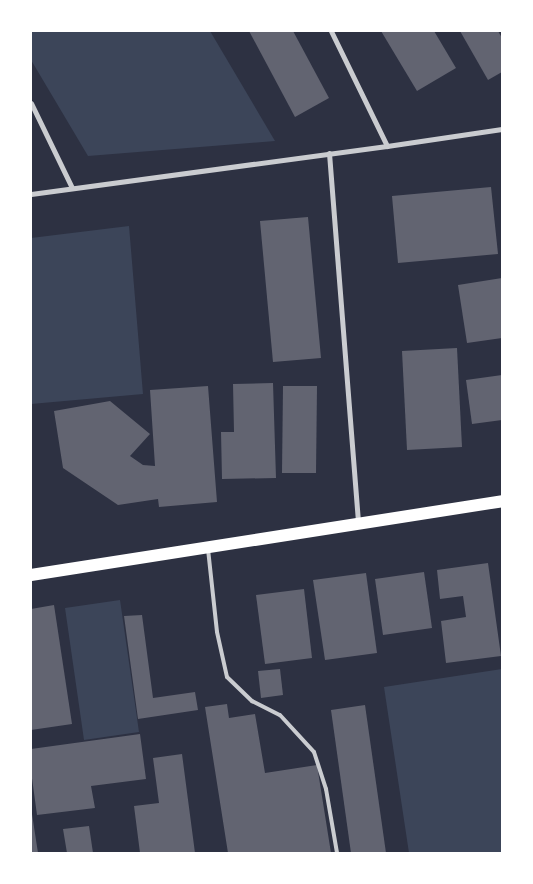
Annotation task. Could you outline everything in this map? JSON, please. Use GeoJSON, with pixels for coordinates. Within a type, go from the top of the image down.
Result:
{"type":"FeatureCollection","features":[{"type":"Feature","properties":{"kind":"main road"},"geometry":{"type":"LineString","coordinates":[[31,575],[358,522],[502,501]]}},
{"type":"Feature","properties":{"kind":"street"},"geometry":{"type":"LineString","coordinates":[[331,31],[387,146]]}},
{"type":"Feature","properties":{"kind":"street"},"geometry":{"type":"LineString","coordinates":[[31,103],[72,188]]}},
{"type":"Feature","properties":{"kind":"street"},"geometry":{"type":"LineString","coordinates":[[31,194],[502,129]]}},
{"type":"Feature","properties":{"kind":"street"},"geometry":{"type":"LineString","coordinates":[[329,153],[358,522]]}},
{"type":"Feature","properties":{"kind":"lane"},"geometry":{"type":"LineString","coordinates":[[208,547],[217,632],[227,677],[252,701],[280,715],[314,752],[326,789],[337,853]]}},
{"type":"Feature","properties":{"kind":"shaded area"},"geometry":{"type":"Polygon","coordinates":[[[31,31],[210,31],[275,141],[88,156],[31,60],[31,31]]]}},
{"type":"Feature","properties":{"kind":"shaded area"},"geometry":{"type":"Polygon","coordinates":[[[129,226],[143,394],[31,404],[31,238],[129,226]]]}},
{"type":"Feature","properties":{"kind":"shaded area"},"geometry":{"type":"Polygon","coordinates":[[[120,600],[139,732],[84,740],[65,608],[120,600]]]}},
{"type":"Feature","properties":{"kind":"shaded area"},"geometry":{"type":"Polygon","coordinates":[[[502,669],[502,853],[409,853],[384,687],[502,669]]]}},
{"type":"Feature","properties":{"kind":"building"},"geometry":{"type":"Polygon","coordinates":[[[249,31],[293,31],[329,98],[295,117],[249,31]]]}},
{"type":"Feature","properties":{"kind":"building"},"geometry":{"type":"Polygon","coordinates":[[[381,31],[434,31],[456,68],[417,91],[381,31]]]}},
{"type":"Feature","properties":{"kind":"building"},"geometry":{"type":"Polygon","coordinates":[[[460,31],[498,31],[502,38],[502,72],[488,80],[460,31]]]}},
{"type":"Feature","properties":{"kind":"building"},"geometry":{"type":"Polygon","coordinates":[[[491,187],[498,254],[398,263],[392,196],[491,187]]]}},
{"type":"Feature","properties":{"kind":"building"},"geometry":{"type":"Polygon","coordinates":[[[308,217],[321,358],[273,362],[260,221],[308,217]]]}},
{"type":"Feature","properties":{"kind":"building"},"geometry":{"type":"Polygon","coordinates":[[[502,278],[502,338],[467,343],[458,285],[502,278]]]}},
{"type":"Feature","properties":{"kind":"building"},"geometry":{"type":"Polygon","coordinates":[[[457,348],[462,447],[407,450],[402,351],[457,348]]]}},
{"type":"Feature","properties":{"kind":"building"},"geometry":{"type":"Polygon","coordinates":[[[502,375],[502,420],[472,424],[466,380],[502,375]]]}},
{"type":"Feature","properties":{"kind":"building"},"geometry":{"type":"Polygon","coordinates":[[[273,383],[276,478],[222,479],[221,432],[234,432],[233,384],[273,383]]]}},
{"type":"Feature","properties":{"kind":"building"},"geometry":{"type":"Polygon","coordinates":[[[208,386],[217,502],[159,507],[158,499],[118,505],[63,468],[54,411],[110,401],[150,434],[130,456],[143,465],[155,466],[150,390],[208,386]]]}},
{"type":"Feature","properties":{"kind":"building"},"geometry":{"type":"Polygon","coordinates":[[[283,386],[317,386],[316,473],[282,473],[283,386]]]}},
{"type":"Feature","properties":{"kind":"building"},"geometry":{"type":"Polygon","coordinates":[[[488,563],[501,656],[446,663],[441,621],[466,617],[463,596],[440,599],[437,570],[488,563]]]}},
{"type":"Feature","properties":{"kind":"building"},"geometry":{"type":"Polygon","coordinates":[[[424,572],[432,628],[383,635],[375,579],[424,572]]]}},
{"type":"Feature","properties":{"kind":"building"},"geometry":{"type":"Polygon","coordinates":[[[366,573],[377,653],[325,660],[313,580],[366,573]]]}},
{"type":"Feature","properties":{"kind":"building"},"geometry":{"type":"Polygon","coordinates":[[[304,589],[312,658],[265,664],[256,595],[304,589]]]}},
{"type":"Feature","properties":{"kind":"building"},"geometry":{"type":"Polygon","coordinates":[[[54,605],[72,724],[31,730],[31,609],[54,605]]]}},
{"type":"Feature","properties":{"kind":"building"},"geometry":{"type":"Polygon","coordinates":[[[142,615],[153,698],[195,692],[198,710],[138,719],[124,616],[142,615]]]}},
{"type":"Feature","properties":{"kind":"building"},"geometry":{"type":"Polygon","coordinates":[[[280,669],[283,695],[261,698],[258,671],[280,669]]]}},
{"type":"Feature","properties":{"kind":"building"},"geometry":{"type":"Polygon","coordinates":[[[227,704],[229,718],[255,714],[265,773],[317,765],[331,853],[228,853],[205,707],[227,704]]]}},
{"type":"Feature","properties":{"kind":"building"},"geometry":{"type":"Polygon","coordinates":[[[365,705],[386,853],[351,853],[331,710],[365,705]]]}},
{"type":"Feature","properties":{"kind":"building"},"geometry":{"type":"Polygon","coordinates":[[[140,734],[146,779],[91,786],[95,808],[37,815],[31,771],[31,749],[140,734]]]}},
{"type":"Feature","properties":{"kind":"building"},"geometry":{"type":"Polygon","coordinates":[[[182,754],[195,853],[140,853],[134,806],[159,803],[153,758],[182,754]]]}},
{"type":"Feature","properties":{"kind":"building"},"geometry":{"type":"Polygon","coordinates":[[[32,814],[38,853],[31,853],[32,814]]]}},
{"type":"Feature","properties":{"kind":"building"},"geometry":{"type":"Polygon","coordinates":[[[89,826],[93,853],[67,853],[63,829],[89,826]]]}}]}
